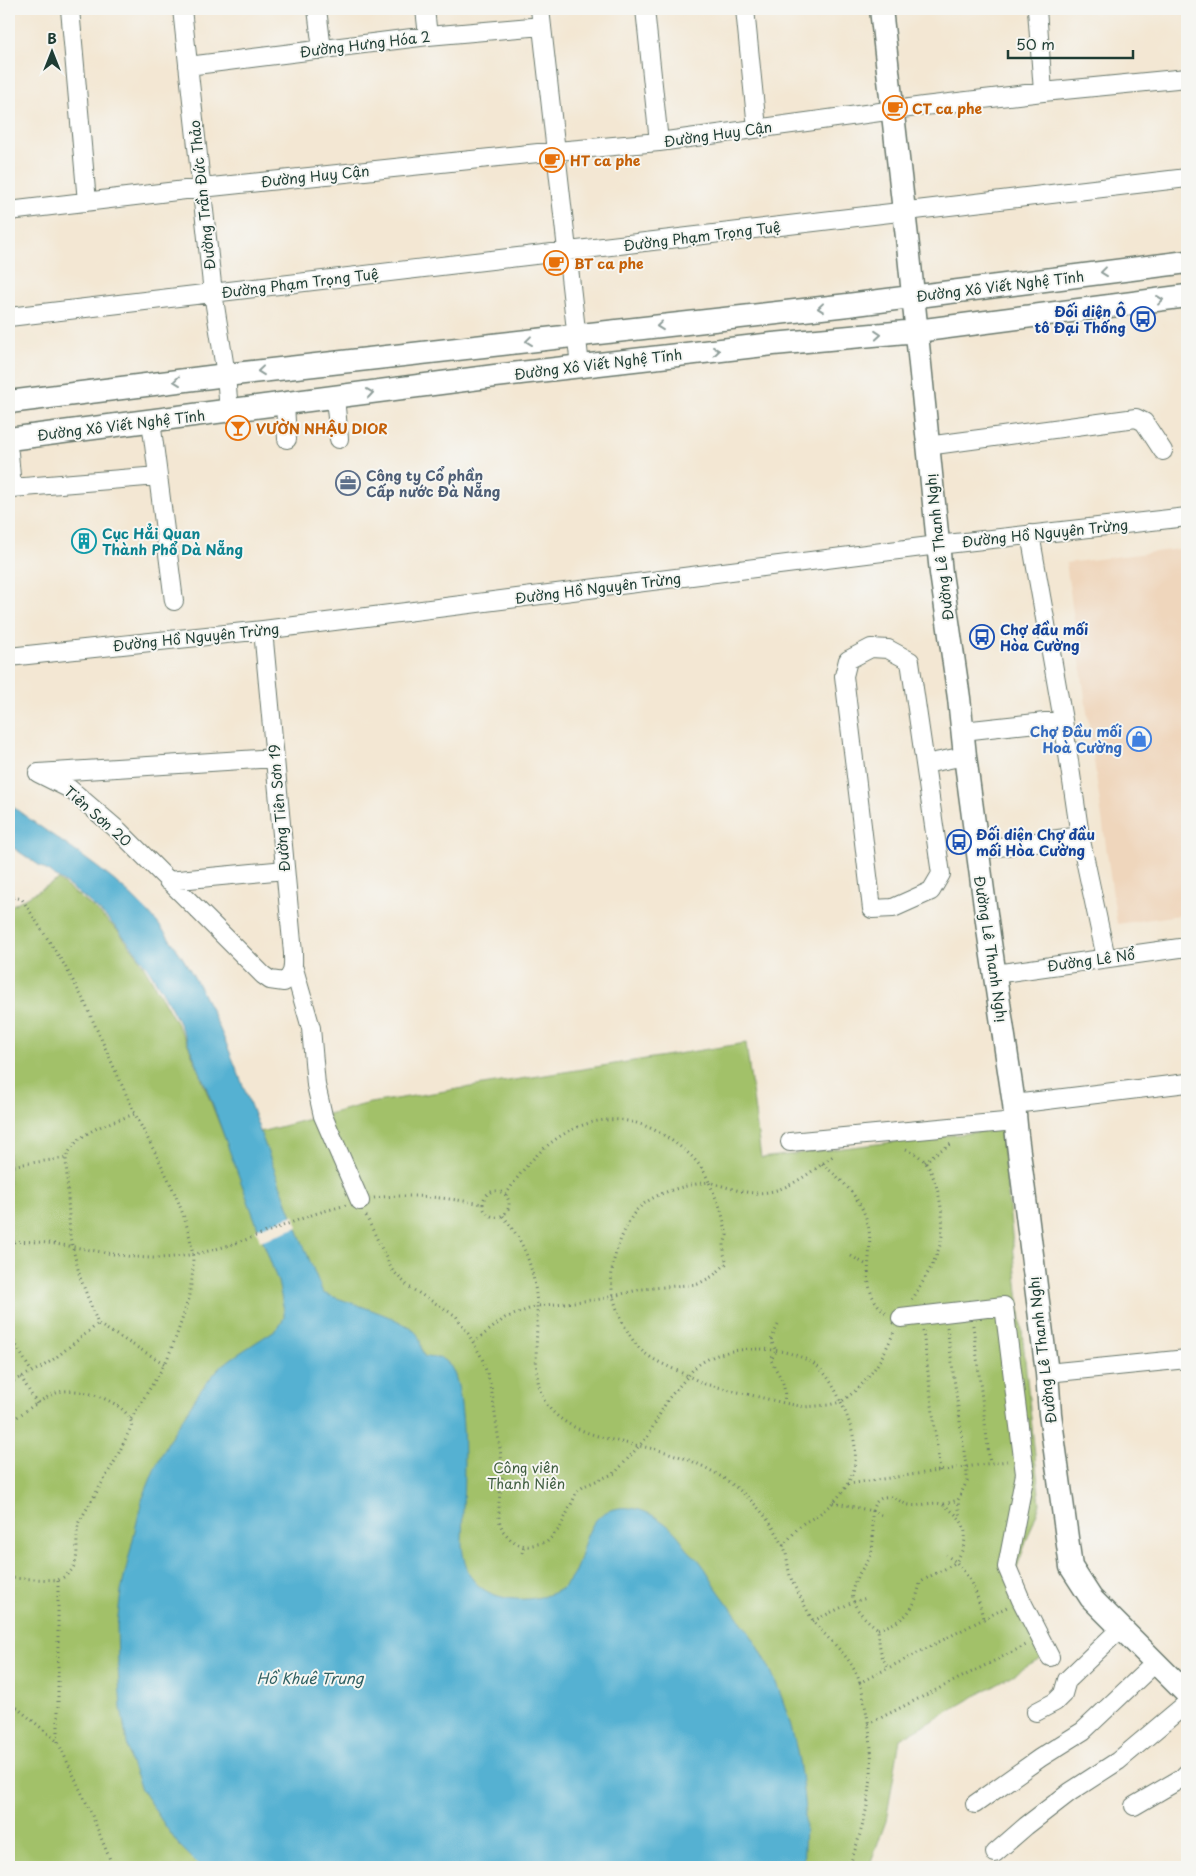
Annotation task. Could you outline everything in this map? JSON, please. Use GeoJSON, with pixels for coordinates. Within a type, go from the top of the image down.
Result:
{"type":"FeatureCollection","features":[{"type":"Feature","properties":{"kind":"main road","name":"Đường Lê Thanh Nghị"},"geometry":{"type":"LineString","coordinates":[[882,9],[903,213],[914,297],[938,545],[977,850],[1015,1113],[1047,1373],[1050,1414],[1071,1568],[1091,1598],[1187,1694]]}},
{"type":"Feature","properties":{"kind":"main road","name":"Đường Xô Viết Nghệ Tĩnh"},"geometry":{"type":"LineString","coordinates":[[9,402],[226,375],[914,297],[1187,262]]}},
{"type":"Feature","properties":{"kind":"main road","name":"Đường Xô Viết Nghệ Tĩnh"},"geometry":{"type":"LineString","coordinates":[[9,439],[580,366],[774,344],[917,332],[1187,296]]}},
{"type":"Feature","properties":{"kind":"street"},"geometry":{"type":"LineString","coordinates":[[70,9],[87,202]]}},
{"type":"Feature","properties":{"kind":"street","name":"Đường Trần Đức Thảo"},"geometry":{"type":"LineString","coordinates":[[182,9],[213,293],[226,375],[229,412]]}},
{"type":"Feature","properties":{"kind":"street"},"geometry":{"type":"LineString","coordinates":[[317,9],[322,50]]}},
{"type":"Feature","properties":{"kind":"street"},"geometry":{"type":"LineString","coordinates":[[425,9],[428,36]]}},
{"type":"Feature","properties":{"kind":"street"},"geometry":{"type":"LineString","coordinates":[[644,9],[659,142]]}},
{"type":"Feature","properties":{"kind":"street"},"geometry":{"type":"LineString","coordinates":[[745,9],[757,128]]}},
{"type":"Feature","properties":{"kind":"street"},"geometry":{"type":"LineString","coordinates":[[1037,9],[1043,92]]}},
{"type":"Feature","properties":{"kind":"street"},"geometry":{"type":"LineString","coordinates":[[541,17],[580,366]]}},
{"type":"Feature","properties":{"kind":"street","name":"Đường Hưng Hóa 2"},"geometry":{"type":"LineString","coordinates":[[188,66],[428,36],[541,17]]}},
{"type":"Feature","properties":{"kind":"street","name":"Đường Huy Cận"},"geometry":{"type":"LineString","coordinates":[[9,211],[202,188],[659,142],[1043,92],[1187,78]]}},
{"type":"Feature","properties":{"kind":"street","name":"Đường Phạm Trọng Tuệ"},"geometry":{"type":"LineString","coordinates":[[9,317],[1187,178]]}},
{"type":"Feature","properties":{"kind":"street"},"geometry":{"type":"LineString","coordinates":[[335,397],[339,439]]}},
{"type":"Feature","properties":{"kind":"street"},"geometry":{"type":"LineString","coordinates":[[284,404],[288,439]]}},
{"type":"Feature","properties":{"kind":"street"},"geometry":{"type":"LineString","coordinates":[[927,446],[1136,418],[1144,422],[1163,451]]}},
{"type":"Feature","properties":{"kind":"street"},"geometry":{"type":"LineString","coordinates":[[152,421],[174,601]]}},
{"type":"Feature","properties":{"kind":"street"},"geometry":{"type":"LineString","coordinates":[[9,453],[12,488],[158,476]]}},
{"type":"Feature","properties":{"kind":"street","name":"Đường Hồ Nguyên Trừng"},"geometry":{"type":"LineString","coordinates":[[9,657],[263,630],[938,545],[1187,517]]}},
{"type":"Feature","properties":{"kind":"street"},"geometry":{"type":"LineString","coordinates":[[1030,534],[1064,720],[1080,836],[1106,958]]}},
{"type":"Feature","properties":{"kind":"street","name":"Đường Tiên Sơn 19"},"geometry":{"type":"LineString","coordinates":[[263,630],[285,870],[289,975],[311,1028],[316,1085],[323,1116],[360,1201]]}},
{"type":"Feature","properties":{"kind":"street"},"geometry":{"type":"LineString","coordinates":[[871,648],[888,649],[910,661],[925,764],[941,874],[931,891],[893,908],[872,909],[844,676],[848,660],[871,648]]}},
{"type":"Feature","properties":{"kind":"street"},"geometry":{"type":"LineString","coordinates":[[963,731],[1064,720]]}},
{"type":"Feature","properties":{"kind":"street"},"geometry":{"type":"LineString","coordinates":[[925,764],[965,756]]}},
{"type":"Feature","properties":{"kind":"street","name":"Tiên Sơn 20"},"geometry":{"type":"LineString","coordinates":[[275,758],[38,773],[70,789],[118,831],[263,975],[270,980],[289,975]]}},
{"type":"Feature","properties":{"kind":"street"},"geometry":{"type":"LineString","coordinates":[[977,850],[1080,836]]}},
{"type":"Feature","properties":{"kind":"street"},"geometry":{"type":"LineString","coordinates":[[168,880],[285,870]]}},
{"type":"Feature","properties":{"kind":"street","name":"Đường Lê Nổ"},"geometry":{"type":"LineString","coordinates":[[996,974],[1187,947]]}},
{"type":"Feature","properties":{"kind":"street"},"geometry":{"type":"LineString","coordinates":[[790,1142],[1015,1113],[1187,1083]]}},
{"type":"Feature","properties":{"kind":"street"},"geometry":{"type":"LineString","coordinates":[[901,1318],[1004,1306],[1025,1474],[1007,1567],[1021,1600],[1050,1657]]}},
{"type":"Feature","properties":{"kind":"street"},"geometry":{"type":"LineString","coordinates":[[1047,1373],[1187,1359]]}},
{"type":"Feature","properties":{"kind":"street"},"geometry":{"type":"LineString","coordinates":[[1036,1712],[1055,1702],[1063,1694],[1067,1680],[1121,1628]]}},
{"type":"Feature","properties":{"kind":"street"},"geometry":{"type":"LineString","coordinates":[[975,1804],[1083,1730],[1155,1663]]}},
{"type":"Feature","properties":{"kind":"street"},"geometry":{"type":"LineString","coordinates":[[996,1854],[1026,1826],[1070,1792],[1118,1761],[1187,1703]]}},
{"type":"Feature","properties":{"kind":"street"},"geometry":{"type":"LineString","coordinates":[[1134,1806],[1187,1774]]}},
{"type":"Feature","properties":{"kind":"path"},"geometry":{"type":"LineString","coordinates":[[9,900],[14,897],[22,898],[65,966],[84,1001],[135,1114],[174,1194],[185,1223],[192,1255],[190,1287],[178,1332],[165,1364],[131,1419],[130,1431],[116,1460],[79,1522],[75,1563],[68,1574],[58,1580],[9,1578]]}},
{"type":"Feature","properties":{"kind":"path"},"geometry":{"type":"LineString","coordinates":[[135,1114],[92,1131],[74,1144],[66,1158],[69,1230],[85,1292],[98,1324],[165,1364]]}},
{"type":"Feature","properties":{"kind":"path"},"geometry":{"type":"LineString","coordinates":[[474,1342],[505,1318],[537,1306],[601,1299],[642,1289],[698,1284],[713,1276],[727,1263],[724,1254],[724,1244],[727,1235],[721,1210],[704,1169],[695,1158],[661,1133],[634,1121],[609,1119],[593,1121],[563,1134],[531,1160],[506,1195]]}},
{"type":"Feature","properties":{"kind":"path"},"geometry":{"type":"LineString","coordinates":[[840,1151],[795,1183],[776,1192],[754,1193],[709,1182],[693,1184],[647,1202],[635,1211],[617,1246],[612,1264],[611,1283],[617,1309],[629,1334],[641,1350],[662,1363],[705,1384],[784,1403],[805,1407],[828,1406],[842,1402],[855,1392],[872,1376],[901,1318],[937,1255],[942,1238],[941,1208],[933,1178],[925,1162],[912,1152],[898,1146]]}},
{"type":"Feature","properties":{"kind":"path"},"geometry":{"type":"LineString","coordinates":[[9,1166],[66,1158]]}},
{"type":"Feature","properties":{"kind":"path"},"geometry":{"type":"LineString","coordinates":[[822,1164],[846,1185],[862,1208],[868,1223],[867,1265],[870,1291],[876,1304],[885,1312],[901,1318]]}},
{"type":"Feature","properties":{"kind":"path"},"geometry":{"type":"LineString","coordinates":[[499,1191],[506,1195],[510,1206],[503,1216],[489,1216],[483,1204],[486,1195],[490,1192],[499,1191]]}},
{"type":"Feature","properties":{"kind":"path"},"geometry":{"type":"LineString","coordinates":[[9,1242],[50,1243],[136,1257],[160,1258],[192,1255],[249,1238],[308,1216],[360,1201],[398,1196],[443,1198],[483,1204]]}},
{"type":"Feature","properties":{"kind":"path"},"geometry":{"type":"LineString","coordinates":[[360,1201],[392,1270],[409,1287],[454,1314],[474,1342],[482,1358],[491,1386],[503,1470],[498,1507],[501,1526],[508,1538],[514,1543],[524,1546],[541,1544],[550,1540],[560,1528],[572,1501],[580,1489],[615,1473],[648,1436],[668,1399],[693,1368],[700,1362],[721,1352],[742,1349],[776,1351],[801,1357],[815,1364],[828,1378],[842,1402],[853,1433],[856,1460],[853,1474],[848,1484],[832,1502],[801,1525],[783,1546]]}},
{"type":"Feature","properties":{"kind":"path"},"geometry":{"type":"LineString","coordinates":[[503,1216],[517,1235],[527,1254],[536,1284],[540,1391],[555,1414],[579,1429],[596,1436],[688,1459],[726,1479],[754,1503],[767,1519],[783,1546],[790,1578],[813,1621],[844,1654],[855,1672],[868,1724],[872,1763],[870,1793],[862,1830],[849,1867]]}},
{"type":"Feature","properties":{"kind":"path"},"geometry":{"type":"LineString","coordinates":[[851,1256],[867,1265]]}},
{"type":"Feature","properties":{"kind":"path"},"geometry":{"type":"LineString","coordinates":[[970,1309],[990,1464]]}},
{"type":"Feature","properties":{"kind":"path"},"geometry":{"type":"LineString","coordinates":[[878,1630],[894,1624],[909,1614],[916,1599],[920,1583],[932,1574],[945,1570],[956,1562],[965,1545],[966,1536],[960,1518],[958,1500],[967,1481],[966,1467],[945,1312]]}},
{"type":"Feature","properties":{"kind":"path"},"geometry":{"type":"LineString","coordinates":[[921,1316],[940,1470]]}},
{"type":"Feature","properties":{"kind":"path"},"geometry":{"type":"LineString","coordinates":[[9,1383],[54,1359],[98,1324]]}},
{"type":"Feature","properties":{"kind":"path"},"geometry":{"type":"LineString","coordinates":[[776,1351],[771,1340],[778,1325]]}},
{"type":"Feature","properties":{"kind":"path"},"geometry":{"type":"LineString","coordinates":[[9,1333],[31,1371]]}},
{"type":"Feature","properties":{"kind":"path"},"geometry":{"type":"LineString","coordinates":[[776,1351],[771,1360],[783,1380],[786,1392],[784,1403]]}},
{"type":"Feature","properties":{"kind":"path"},"geometry":{"type":"LineString","coordinates":[[21,1377],[37,1404]]}},
{"type":"Feature","properties":{"kind":"path"},"geometry":{"type":"LineString","coordinates":[[9,1422],[60,1392],[74,1390],[108,1400],[131,1419]]}},
{"type":"Feature","properties":{"kind":"path"},"geometry":{"type":"LineString","coordinates":[[848,1484],[1022,1459]]}},
{"type":"Feature","properties":{"kind":"path"},"geometry":{"type":"LineString","coordinates":[[888,1668],[883,1660],[880,1649],[878,1630],[860,1615],[853,1602],[855,1583],[870,1556],[872,1548],[874,1538],[872,1511],[874,1504],[887,1496],[894,1497],[906,1505],[915,1506],[947,1505],[958,1500]]}},
{"type":"Feature","properties":{"kind":"path"},"geometry":{"type":"LineString","coordinates":[[832,1502],[881,1514]]}},
{"type":"Feature","properties":{"kind":"path"},"geometry":{"type":"LineString","coordinates":[[941,1504],[960,1518]]}},
{"type":"Feature","properties":{"kind":"path"},"geometry":{"type":"LineString","coordinates":[[522,1553],[524,1546]]}},
{"type":"Feature","properties":{"kind":"path"},"geometry":{"type":"LineString","coordinates":[[946,1555],[956,1562],[970,1580],[980,1604],[983,1619]]}},
{"type":"Feature","properties":{"kind":"path"},"geometry":{"type":"LineString","coordinates":[[58,1580],[58,1742],[91,1813],[112,1867]]}},
{"type":"Feature","properties":{"kind":"path"},"geometry":{"type":"LineString","coordinates":[[813,1621],[853,1602],[868,1598]]}},
{"type":"Feature","properties":{"kind":"path"},"geometry":{"type":"LineString","coordinates":[[859,1683],[1021,1600]]}},
{"type":"Feature","properties":{"kind":"path"},"geometry":{"type":"LineString","coordinates":[[868,1724],[1040,1638]]}},
{"type":"Feature","properties":{"kind":"path"},"geometry":{"type":"LineString","coordinates":[[9,1701],[58,1742]]}},
{"type":"Feature","properties":{"kind":"shaded area","name":"Chợ Đầu mối Hoà Cường"},"geometry":{"type":"Polygon","coordinates":[[[1187,548],[1187,914],[1117,924],[1066,563],[1187,548]]]}},
{"type":"Feature","properties":{"kind":"green space","name":"Công viên Thanh Niên"},"geometry":{"type":"Polygon","coordinates":[[[58,880],[95,909],[118,931],[138,956],[188,1044],[226,1141],[370,1103],[746,1043],[761,1158],[1001,1129],[1040,1504],[1012,1581],[1051,1653],[900,1739],[886,1821],[869,1867],[9,1867],[9,907],[58,880]]]}},
{"type":"Feature","properties":{"kind":"water","name":"Hồ Khuê Trung"},"geometry":{"type":"Polygon","coordinates":[[[9,804],[97,867],[131,895],[166,933],[183,959],[214,1016],[227,1046],[323,1293],[373,1310],[410,1328],[419,1337],[424,1356],[444,1359],[454,1374],[459,1394],[464,1448],[462,1545],[465,1564],[474,1581],[482,1589],[504,1598],[529,1599],[552,1593],[562,1588],[574,1573],[593,1524],[600,1516],[610,1510],[621,1508],[638,1509],[659,1519],[674,1532],[703,1566],[761,1651],[782,1698],[798,1755],[801,1774],[805,1814],[803,1867],[201,1867],[178,1844],[141,1789],[130,1761],[121,1708],[118,1667],[117,1625],[121,1591],[142,1500],[170,1438],[200,1391],[218,1369],[275,1330],[281,1324],[284,1310],[278,1282],[207,1090],[184,1033],[170,1006],[138,954],[107,918],[81,895],[9,845],[9,804]]]}},
{"type":"Feature","properties":{"kind":"pier"},"geometry":{"type":"Polygon","coordinates":[[[294,1215],[298,1227],[260,1241],[256,1229],[294,1215]]]}},
{"type":"Feature","properties":{"kind":"place","name":"CT ca phe"},"geometry":{"type":"Point","coordinates":[895,108]}},
{"type":"Feature","properties":{"kind":"place","name":"HT ca phe"},"geometry":{"type":"Point","coordinates":[552,160]}},
{"type":"Feature","properties":{"kind":"place","name":"BT ca phe"},"geometry":{"type":"Point","coordinates":[556,263]}},
{"type":"Feature","properties":{"kind":"place","name":"Đối diện Ô tô Đại Thống"},"geometry":{"type":"Point","coordinates":[1143,319]}},
{"type":"Feature","properties":{"kind":"place","name":"VƯỜN NHẬU DIOR"},"geometry":{"type":"Point","coordinates":[238,428]}},
{"type":"Feature","properties":{"kind":"place","name":"Công ty Cổ phần Cấp nước Đà Nẵng"},"geometry":{"type":"Point","coordinates":[348,483]}},
{"type":"Feature","properties":{"kind":"place","name":"Cục Hẳi Quan Thành Phổ Dà Nẵng"},"geometry":{"type":"Point","coordinates":[84,541]}},
{"type":"Feature","properties":{"kind":"place","name":"Chợ đầu mối Hòa Cường"},"geometry":{"type":"Point","coordinates":[982,637]}},
{"type":"Feature","properties":{"kind":"place","name":"Chợ Đầu mối Hoà Cường"},"geometry":{"type":"Point","coordinates":[1139,739]}},
{"type":"Feature","properties":{"kind":"place","name":"Đối diện Chợ đầu mối Hòa Cường"},"geometry":{"type":"Point","coordinates":[959,842]}}]}
